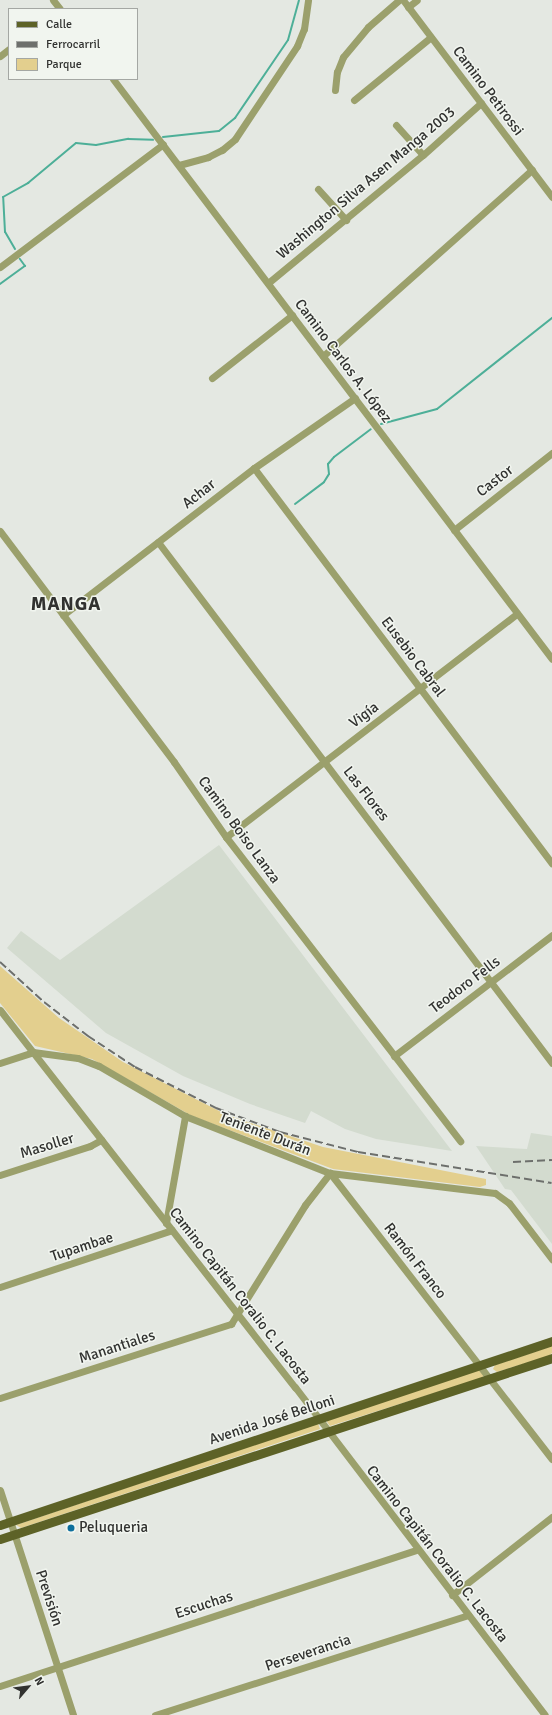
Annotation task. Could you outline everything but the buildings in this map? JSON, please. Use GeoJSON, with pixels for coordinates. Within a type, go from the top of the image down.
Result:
{"type":"FeatureCollection","features":[{"type":"Feature","properties":{"kind":"main road","name":"Avenida José Belloni"},"geometry":{"type":"LineString","coordinates":[[0,1525],[552,1341]]}},
{"type":"Feature","properties":{"kind":"main road","name":"Avenida José Belloni"},"geometry":{"type":"LineString","coordinates":[[0,1539],[552,1358]]}},
{"type":"Feature","properties":{"kind":"street"},"geometry":{"type":"LineString","coordinates":[[53,0],[59,8]]}},
{"type":"Feature","properties":{"kind":"street"},"geometry":{"type":"LineString","coordinates":[[179,165],[208,157],[222,150],[235,139],[297,46],[304,29],[308,0]]}},
{"type":"Feature","properties":{"kind":"street"},"geometry":{"type":"LineString","coordinates":[[335,90],[337,72],[342,57],[368,27],[399,0]]}},
{"type":"Feature","properties":{"kind":"street","name":"Camino Petirossi"},"geometry":{"type":"LineString","coordinates":[[403,0],[552,197]]}},
{"type":"Feature","properties":{"kind":"street"},"geometry":{"type":"LineString","coordinates":[[408,7],[417,0]]}},
{"type":"Feature","properties":{"kind":"street"},"geometry":{"type":"LineString","coordinates":[[354,100],[431,37]]}},
{"type":"Feature","properties":{"kind":"street"},"geometry":{"type":"LineString","coordinates":[[0,56],[8,50]]}},
{"type":"Feature","properties":{"kind":"street","name":"Camino Carlos A. López"},"geometry":{"type":"LineString","coordinates":[[114,80],[552,659]]}},
{"type":"Feature","properties":{"kind":"street","name":"Washington Silva Asen Manga 2003"},"geometry":{"type":"LineString","coordinates":[[268,283],[423,155],[480,103]]}},
{"type":"Feature","properties":{"kind":"street"},"geometry":{"type":"LineString","coordinates":[[396,125],[423,155]]}},
{"type":"Feature","properties":{"kind":"street"},"geometry":{"type":"LineString","coordinates":[[0,267],[163,144]]}},
{"type":"Feature","properties":{"kind":"street"},"geometry":{"type":"LineString","coordinates":[[323,356],[532,170]]}},
{"type":"Feature","properties":{"kind":"street"},"geometry":{"type":"LineString","coordinates":[[318,189],[346,220]]}},
{"type":"Feature","properties":{"kind":"street"},"geometry":{"type":"LineString","coordinates":[[212,378],[292,315]]}},
{"type":"Feature","properties":{"kind":"street","name":"Achar"},"geometry":{"type":"LineString","coordinates":[[63,615],[254,468],[355,398]]}},
{"type":"Feature","properties":{"kind":"street","name":"Castor"},"geometry":{"type":"LineString","coordinates":[[454,530],[552,453]]}},
{"type":"Feature","properties":{"kind":"street","name":"Eusebio Cabral"},"geometry":{"type":"LineString","coordinates":[[254,468],[552,863]]}},
{"type":"Feature","properties":{"kind":"street","name":"Camino Boiso Lanza"},"geometry":{"type":"LineString","coordinates":[[0,530],[226,837],[460,1141]]}},
{"type":"Feature","properties":{"kind":"street","name":"Las Flores"},"geometry":{"type":"LineString","coordinates":[[158,542],[552,1062]]}},
{"type":"Feature","properties":{"kind":"street","name":"Vigía"},"geometry":{"type":"LineString","coordinates":[[226,837],[517,614]]}},
{"type":"Feature","properties":{"kind":"street","name":"Teodoro Fells"},"geometry":{"type":"LineString","coordinates":[[394,1056],[552,935]]}},
{"type":"Feature","properties":{"kind":"street","name":"Camino Capitán Coralio C. Lacosta"},"geometry":{"type":"LineString","coordinates":[[0,1010],[239,1315],[417,1550],[545,1715]]}},
{"type":"Feature","properties":{"kind":"street"},"geometry":{"type":"LineString","coordinates":[[0,1063],[33,1052]]}},
{"type":"Feature","properties":{"kind":"street","name":"Teniente Durán"},"geometry":{"type":"LineString","coordinates":[[33,1052],[78,1058],[93,1064],[185,1116],[330,1173],[486,1191],[502,1196],[552,1259]]}},
{"type":"Feature","properties":{"kind":"street"},"geometry":{"type":"LineString","coordinates":[[166,1223],[185,1116]]}},
{"type":"Feature","properties":{"kind":"street","name":"Masoller"},"geometry":{"type":"LineString","coordinates":[[0,1175],[90,1146],[102,1140]]}},
{"type":"Feature","properties":{"kind":"street"},"geometry":{"type":"LineString","coordinates":[[239,1315],[305,1205],[330,1173]]}},
{"type":"Feature","properties":{"kind":"street","name":"Ramón Franco"},"geometry":{"type":"LineString","coordinates":[[330,1173],[552,1459]]}},
{"type":"Feature","properties":{"kind":"street","name":"Tupambae"},"geometry":{"type":"LineString","coordinates":[[0,1287],[172,1230]]}},
{"type":"Feature","properties":{"kind":"street","name":"Manantiales"},"geometry":{"type":"LineString","coordinates":[[0,1398],[231,1324],[239,1315]]}},
{"type":"Feature","properties":{"kind":"street","name":"Previsión"},"geometry":{"type":"LineString","coordinates":[[0,1490],[73,1715]]}},
{"type":"Feature","properties":{"kind":"street"},"geometry":{"type":"LineString","coordinates":[[452,1594],[552,1517]]}},
{"type":"Feature","properties":{"kind":"street","name":"Escuchas"},"geometry":{"type":"LineString","coordinates":[[0,1686],[417,1550]]}},
{"type":"Feature","properties":{"kind":"street","name":"Perseverancia"},"geometry":{"type":"LineString","coordinates":[[155,1715],[468,1615]]}},
{"type":"Feature","properties":{"kind":"shaded area"},"geometry":{"type":"Polygon","coordinates":[[[219,845],[452,1151],[376,1139],[345,1129],[311,1111],[305,1123],[250,1104],[183,1076],[106,1033],[7,948],[21,931],[60,960],[219,845]]]}},
{"type":"Feature","properties":{"kind":"shaded area"},"geometry":{"type":"Polygon","coordinates":[[[531,1133],[552,1136],[552,1244],[511,1190],[505,1189],[476,1146],[527,1149],[531,1133]]]}},
{"type":"Feature","properties":{"kind":"green space"},"geometry":{"type":"Polygon","coordinates":[[[0,966],[59,1018],[123,1062],[227,1115],[323,1147],[486,1179],[486,1185],[480,1187],[333,1169],[192,1116],[92,1059],[35,1046],[0,1003],[0,966]]]}},
{"type":"Feature","properties":{"kind":"green space"},"geometry":{"type":"Polygon","coordinates":[[[552,1346],[552,1353],[549,1356],[497,1372],[493,1369],[495,1365],[552,1346]]]}},
{"type":"Feature","properties":{"kind":"green space"},"geometry":{"type":"Polygon","coordinates":[[[480,1369],[484,1375],[482,1378],[330,1426],[327,1422],[328,1419],[480,1369]]]}},
{"type":"Feature","properties":{"kind":"green space"},"geometry":{"type":"Polygon","coordinates":[[[318,1423],[320,1429],[21,1528],[16,1525],[318,1423]]]}},
{"type":"Feature","properties":{"kind":"waterway"},"geometry":{"type":"LineString","coordinates":[[163,137],[219,131],[235,118],[288,40],[299,0]]}},
{"type":"Feature","properties":{"kind":"waterway"},"geometry":{"type":"LineString","coordinates":[[15,249],[5,232],[3,197],[28,183],[76,143],[96,145],[128,139],[153,140]]}},
{"type":"Feature","properties":{"kind":"waterway"},"geometry":{"type":"LineString","coordinates":[[0,284],[25,266],[20,259]]}},
{"type":"Feature","properties":{"kind":"waterway"},"geometry":{"type":"LineString","coordinates":[[381,424],[437,409],[552,318]]}},
{"type":"Feature","properties":{"kind":"waterway"},"geometry":{"type":"LineString","coordinates":[[295,504],[324,482],[329,474],[328,464],[334,457],[371,429]]}},
{"type":"Feature","properties":{"kind":"railway"},"geometry":{"type":"LineString","coordinates":[[0,962],[44,1002],[88,1036],[135,1067],[216,1108],[280,1132],[358,1152],[552,1183]]}},
{"type":"Feature","properties":{"kind":"railway"},"geometry":{"type":"LineString","coordinates":[[513,1162],[552,1160]]}},
{"type":"Feature","properties":{"kind":"place","name":"Peluqueria"},"geometry":{"type":"Point","coordinates":[71,1528]}},
{"type":"Feature","properties":{"kind":"district","name":"MANGA"},"geometry":{"type":"Point","coordinates":[66,605]}}]}
